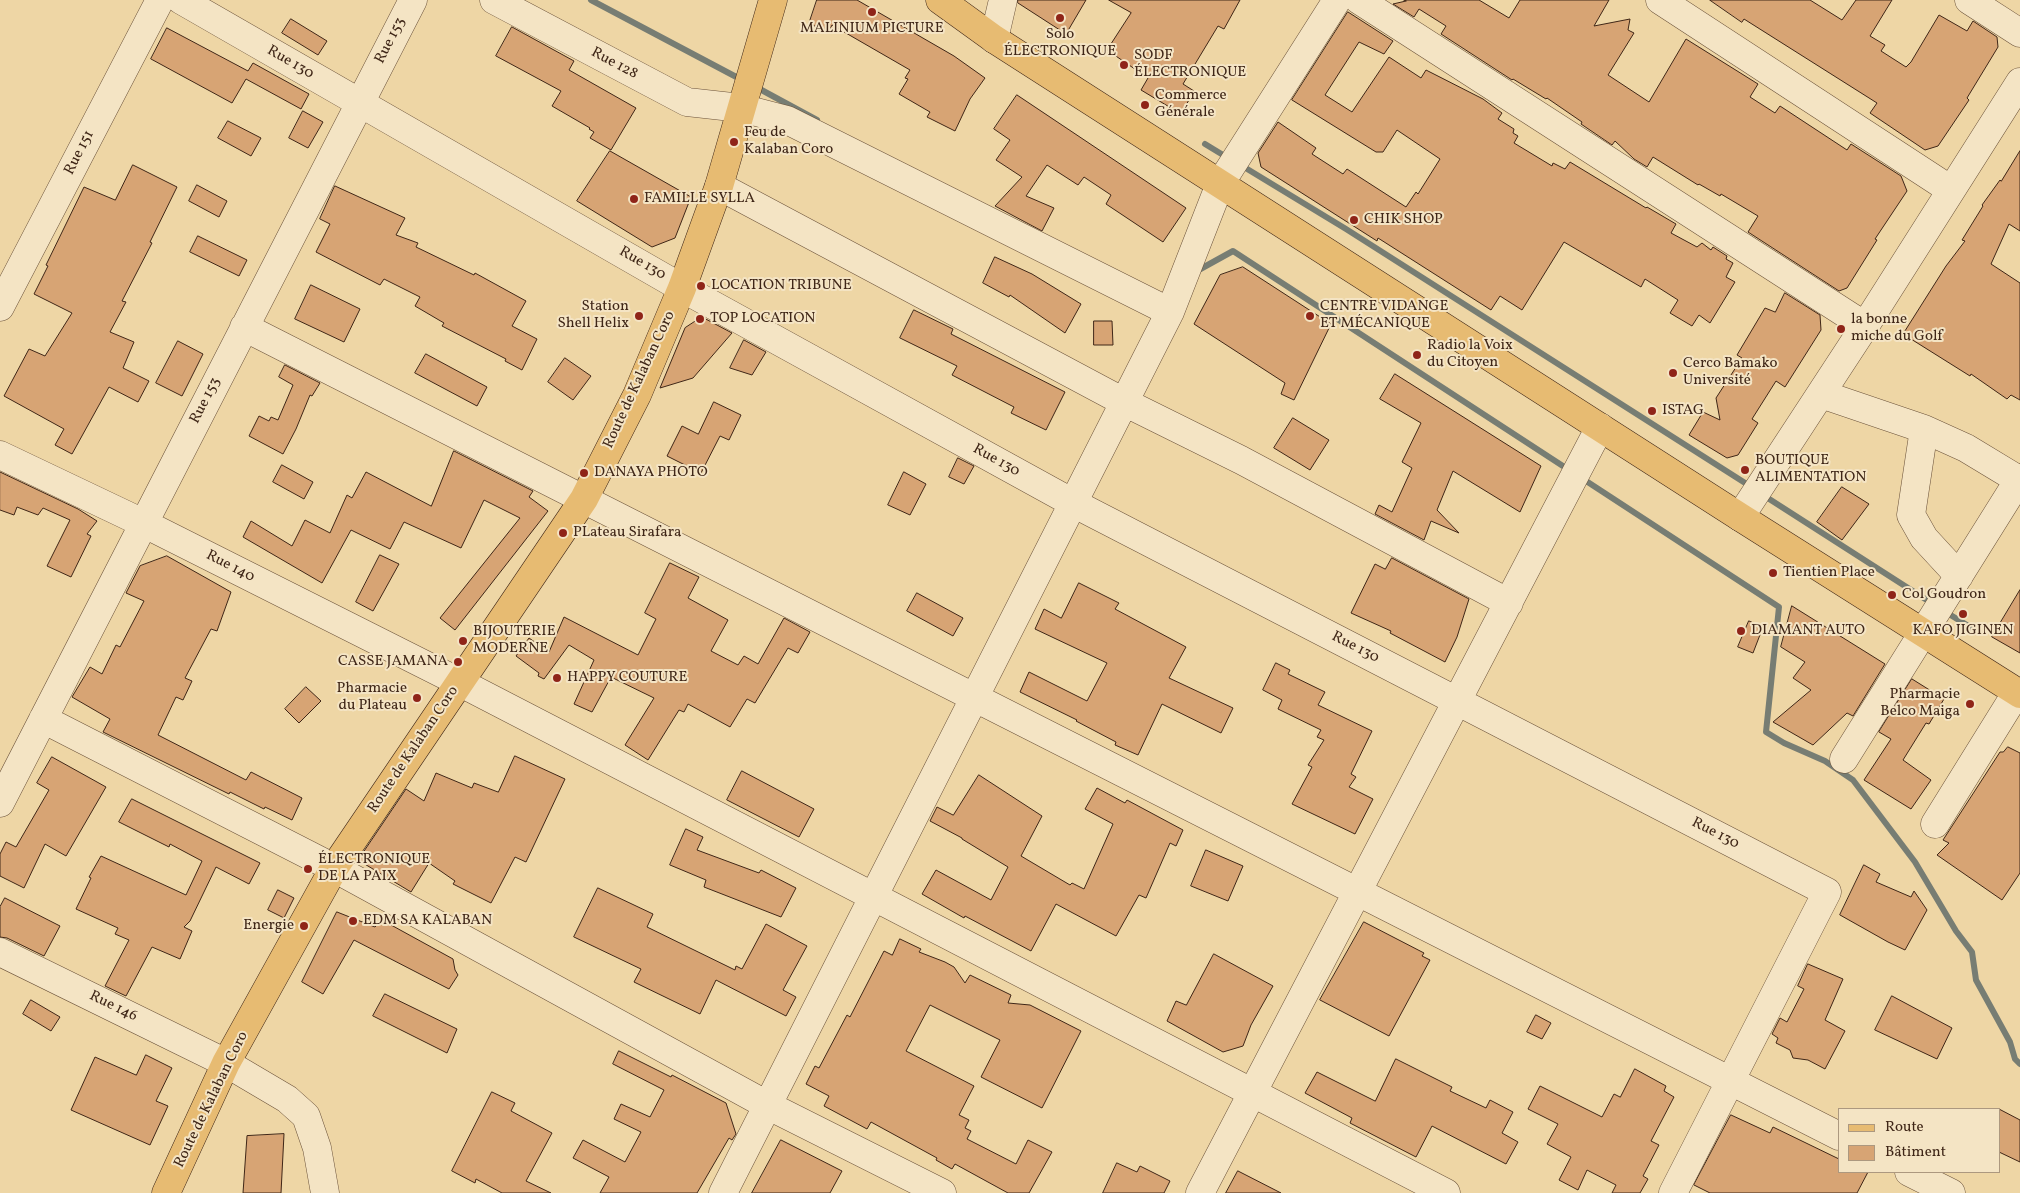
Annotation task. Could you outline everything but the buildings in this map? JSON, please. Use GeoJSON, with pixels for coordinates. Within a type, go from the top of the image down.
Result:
{"type":"FeatureCollection","features":[{"type":"Feature","properties":{"kind":"main road","name":"Route de Kalaban Coro"},"geometry":{"type":"LineString","coordinates":[[171,1190],[226,1063],[334,868],[584,499],[636,395],[682,288],[719,186],[772,0]]}},
{"type":"Feature","properties":{"kind":"main road"},"geometry":{"type":"LineString","coordinates":[[940,0],[994,39],[2018,693]]}},
{"type":"Feature","properties":{"kind":"street","name":"Rue 151"},"geometry":{"type":"LineString","coordinates":[[0,307],[160,0]]}},
{"type":"Feature","properties":{"kind":"street","name":"Rue 130"},"geometry":{"type":"LineString","coordinates":[[181,0],[682,288],[1073,503],[1827,892],[1730,1081]]}},
{"type":"Feature","properties":{"kind":"street","name":"Rue 153"},"geometry":{"type":"LineString","coordinates":[[0,803],[413,0]]}},
{"type":"Feature","properties":{"kind":"street","name":"Rue 128"},"geometry":{"type":"LineString","coordinates":[[494,0],[687,102],[743,97],[1170,312]]}},
{"type":"Feature","properties":{"kind":"street"},"geometry":{"type":"LineString","coordinates":[[994,39],[1003,0]]}},
{"type":"Feature","properties":{"kind":"street"},"geometry":{"type":"LineString","coordinates":[[723,1193],[1170,312],[1220,184],[1337,0]]}},
{"type":"Feature","properties":{"kind":"street"},"geometry":{"type":"LineString","coordinates":[[1359,0],[1865,326]]}},
{"type":"Feature","properties":{"kind":"street"},"geometry":{"type":"LineString","coordinates":[[1660,0],[1951,190]]}},
{"type":"Feature","properties":{"kind":"street"},"geometry":{"type":"LineString","coordinates":[[1969,0],[2020,33]]}},
{"type":"Feature","properties":{"kind":"street"},"geometry":{"type":"LineString","coordinates":[[1740,517],[1865,326],[2020,82]]}},
{"type":"Feature","properties":{"kind":"street"},"geometry":{"type":"LineString","coordinates":[[719,186],[1124,402],[1242,460],[1509,603]]}},
{"type":"Feature","properties":{"kind":"street"},"geometry":{"type":"LineString","coordinates":[[244,327],[1838,1135]]}},
{"type":"Feature","properties":{"kind":"street"},"geometry":{"type":"LineString","coordinates":[[1821,394],[1924,429],[1966,448],[2020,479],[1844,759]]}},
{"type":"Feature","properties":{"kind":"street"},"geometry":{"type":"LineString","coordinates":[[1200,1193],[1600,427]]}},
{"type":"Feature","properties":{"kind":"street"},"geometry":{"type":"LineString","coordinates":[[1924,429],[1911,515],[1924,538],[1959,576]]}},
{"type":"Feature","properties":{"kind":"street","name":"Rue 140"},"geometry":{"type":"LineString","coordinates":[[0,456],[143,523],[459,682],[1446,1193]]}},
{"type":"Feature","properties":{"kind":"street"},"geometry":{"type":"LineString","coordinates":[[1935,824],[2018,693]]}},
{"type":"Feature","properties":{"kind":"street"},"geometry":{"type":"LineString","coordinates":[[43,719],[334,868],[767,1105],[942,1193]]}},
{"type":"Feature","properties":{"kind":"street","name":"Rue 146"},"geometry":{"type":"LineString","coordinates":[[0,952],[226,1063],[287,1099],[306,1116],[317,1148],[325,1193]]}},
{"type":"Feature","properties":{"kind":"street"},"geometry":{"type":"LineString","coordinates":[[1673,1193],[1730,1081]]}},
{"type":"Feature","properties":{"kind":"street"},"geometry":{"type":"LineString","coordinates":[[1911,1173],[1951,1193]]}},
{"type":"Feature","properties":{"kind":"waterway"},"geometry":{"type":"LineString","coordinates":[[591,0],[742,80]]}},
{"type":"Feature","properties":{"kind":"waterway"},"geometry":{"type":"LineString","coordinates":[[756,87],[817,120]]}},
{"type":"Feature","properties":{"kind":"waterway"},"geometry":{"type":"LineString","coordinates":[[1205,144],[1228,158]]}},
{"type":"Feature","properties":{"kind":"waterway"},"geometry":{"type":"LineString","coordinates":[[1239,164],[1346,229],[1753,488]]}},
{"type":"Feature","properties":{"kind":"waterway"},"geometry":{"type":"LineString","coordinates":[[1195,272],[1233,251],[1569,470]]}},
{"type":"Feature","properties":{"kind":"waterway"},"geometry":{"type":"LineString","coordinates":[[1580,477],[1779,607],[1766,732],[1784,743],[1825,761],[1853,780],[1915,862],[1956,931],[1972,952],[1976,980],[2010,1042],[2015,1059],[2020,1064]]}},
{"type":"Feature","properties":{"kind":"waterway"},"geometry":{"type":"LineString","coordinates":[[1763,495],[1933,604]]}},
{"type":"Feature","properties":{"kind":"waterway"},"geometry":{"type":"LineString","coordinates":[[1944,611],[1975,630]]}},
{"type":"Feature","properties":{"kind":"place","name":"MALINIUM PICTURE"},"geometry":{"type":"Point","coordinates":[872,12]}},
{"type":"Feature","properties":{"kind":"place","name":"Solo ÉLECTRONIQUE"},"geometry":{"type":"Point","coordinates":[1060,18]}},
{"type":"Feature","properties":{"kind":"place","name":"SODF ÉLECTRONIQUE"},"geometry":{"type":"Point","coordinates":[1124,65]}},
{"type":"Feature","properties":{"kind":"place","name":"Commerce Générale"},"geometry":{"type":"Point","coordinates":[1145,105]}},
{"type":"Feature","properties":{"kind":"place","name":"Feu de Kalaban Coro"},"geometry":{"type":"Point","coordinates":[734,142]}},
{"type":"Feature","properties":{"kind":"place","name":"FAMILLE SYLLA"},"geometry":{"type":"Point","coordinates":[634,199]}},
{"type":"Feature","properties":{"kind":"place","name":"CHIK SHOP"},"geometry":{"type":"Point","coordinates":[1354,220]}},
{"type":"Feature","properties":{"kind":"place","name":"LOCATION TRIBUNE"},"geometry":{"type":"Point","coordinates":[701,286]}},
{"type":"Feature","properties":{"kind":"place","name":"Station Shell Helix"},"geometry":{"type":"Point","coordinates":[639,316]}},
{"type":"Feature","properties":{"kind":"place","name":"CENTRE VIDANGE ET MÉCANIQUE"},"geometry":{"type":"Point","coordinates":[1310,316]}},
{"type":"Feature","properties":{"kind":"place","name":"TOP LOCATION"},"geometry":{"type":"Point","coordinates":[700,319]}},
{"type":"Feature","properties":{"kind":"place","name":"la bonne miche du Golf"},"geometry":{"type":"Point","coordinates":[1841,329]}},
{"type":"Feature","properties":{"kind":"place","name":"Radio la Voix du Citoyen"},"geometry":{"type":"Point","coordinates":[1417,355]}},
{"type":"Feature","properties":{"kind":"place","name":"Cerco Bamako Université"},"geometry":{"type":"Point","coordinates":[1673,373]}},
{"type":"Feature","properties":{"kind":"place","name":"ISTAG"},"geometry":{"type":"Point","coordinates":[1652,411]}},
{"type":"Feature","properties":{"kind":"place","name":"BOUTIQUE ALIMENTATION"},"geometry":{"type":"Point","coordinates":[1745,470]}},
{"type":"Feature","properties":{"kind":"place","name":"DANAYA PHOTO"},"geometry":{"type":"Point","coordinates":[584,473]}},
{"type":"Feature","properties":{"kind":"place","name":"PLateau Sirafara"},"geometry":{"type":"Point","coordinates":[563,533]}},
{"type":"Feature","properties":{"kind":"place","name":"Tientien Place"},"geometry":{"type":"Point","coordinates":[1773,573]}},
{"type":"Feature","properties":{"kind":"place","name":"Col Goudron"},"geometry":{"type":"Point","coordinates":[1892,595]}},
{"type":"Feature","properties":{"kind":"place","name":"KAFO JIGINEN"},"geometry":{"type":"Point","coordinates":[1963,614]}},
{"type":"Feature","properties":{"kind":"place","name":"DIAMANT AUTO"},"geometry":{"type":"Point","coordinates":[1741,631]}},
{"type":"Feature","properties":{"kind":"place","name":"BIJOUTERIE MODERNE"},"geometry":{"type":"Point","coordinates":[463,641]}},
{"type":"Feature","properties":{"kind":"place","name":"CASSE JAMANA"},"geometry":{"type":"Point","coordinates":[458,662]}},
{"type":"Feature","properties":{"kind":"place","name":"HAPPY COUTURE"},"geometry":{"type":"Point","coordinates":[557,678]}},
{"type":"Feature","properties":{"kind":"place","name":"Pharmacie du Plateau"},"geometry":{"type":"Point","coordinates":[417,698]}},
{"type":"Feature","properties":{"kind":"place","name":"Pharmacie Belco Maiga"},"geometry":{"type":"Point","coordinates":[1970,704]}},
{"type":"Feature","properties":{"kind":"place","name":"ÉLECTRONIQUE DE LA PAIX"},"geometry":{"type":"Point","coordinates":[308,869]}},
{"type":"Feature","properties":{"kind":"place","name":"EDM SA KALABAN"},"geometry":{"type":"Point","coordinates":[353,921]}},
{"type":"Feature","properties":{"kind":"place","name":"Energie"},"geometry":{"type":"Point","coordinates":[304,926]}}]}
